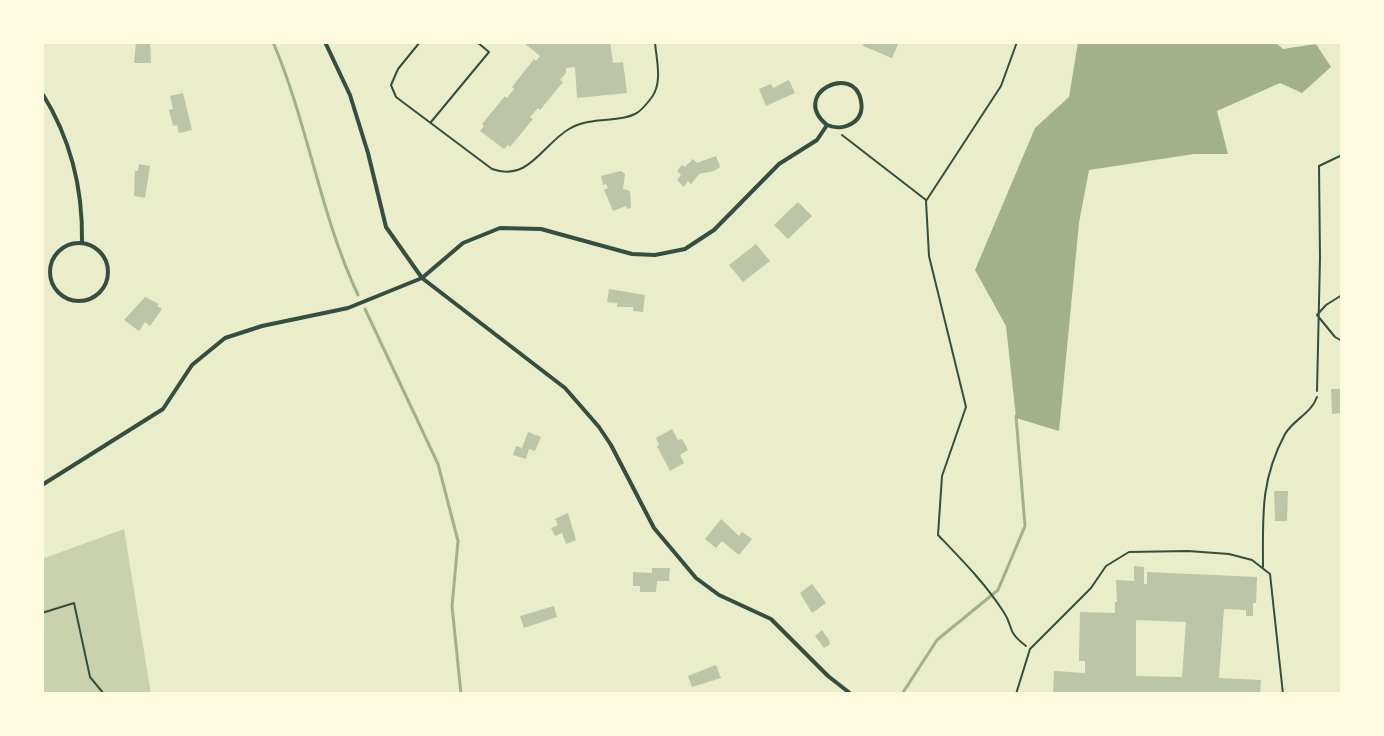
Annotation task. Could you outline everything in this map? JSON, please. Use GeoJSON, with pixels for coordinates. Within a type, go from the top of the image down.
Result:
{"type":"FeatureCollection","features":[{"type":"Feature","properties":{"kind":"street"},"geometry":{"type":"LineString","coordinates":[[325,42],[350,95],[386,227],[422,278],[565,388],[611,445],[654,528],[696,578],[719,595],[771,619],[828,676],[851,694]]}},
{"type":"Feature","properties":{"kind":"street"},"geometry":{"type":"LineString","coordinates":[[834,83],[848,85],[861,100],[859,115],[846,127],[829,126],[820,119],[816,110],[818,95],[824,87],[834,83]]}},
{"type":"Feature","properties":{"kind":"street"},"geometry":{"type":"LineString","coordinates":[[42,93],[57,117],[73,159],[81,197],[82,243]]}},
{"type":"Feature","properties":{"kind":"street"},"geometry":{"type":"LineString","coordinates":[[42,485],[163,409],[192,365],[225,338],[262,326],[348,308],[422,278],[463,243],[500,228],[541,229],[632,254],[655,255],[685,249],[714,230],[779,164],[817,140],[829,126]]}},
{"type":"Feature","properties":{"kind":"street"},"geometry":{"type":"LineString","coordinates":[[82,243],[94,247],[103,255],[108,266],[108,278],[98,294],[88,300],[76,301],[56,289],[51,278],[51,266],[56,255],[65,247],[82,243]]}},
{"type":"Feature","properties":{"kind":"lane"},"geometry":{"type":"LineString","coordinates":[[420,42],[398,69],[391,85],[396,97],[492,169],[502,173],[515,172],[538,158],[549,144],[568,130],[594,120],[635,114],[654,95],[658,77],[655,42]]}},
{"type":"Feature","properties":{"kind":"lane"},"geometry":{"type":"LineString","coordinates":[[430,124],[489,52],[477,42]]}},
{"type":"Feature","properties":{"kind":"lane"},"geometry":{"type":"LineString","coordinates":[[1263,568],[1267,474],[1287,431],[1313,408],[1317,397]]}},
{"type":"Feature","properties":{"kind":"lane"},"geometry":{"type":"LineString","coordinates":[[1016,694],[1030,649],[1091,588],[1106,566],[1129,552],[1188,551],[1229,554],[1252,560],[1270,574],[1283,694]]}},
{"type":"Feature","properties":{"kind":"path"},"geometry":{"type":"LineString","coordinates":[[1017,42],[1001,86],[926,201],[929,256],[966,407],[942,476],[938,535],[976,575],[1006,614],[1012,636],[1030,649]]}},
{"type":"Feature","properties":{"kind":"path"},"geometry":{"type":"LineString","coordinates":[[829,126],[926,201]]}},
{"type":"Feature","properties":{"kind":"path"},"geometry":{"type":"LineString","coordinates":[[1317,397],[1319,166],[1342,155]]}},
{"type":"Feature","properties":{"kind":"path"},"geometry":{"type":"LineString","coordinates":[[1317,315],[1342,295]]}},
{"type":"Feature","properties":{"kind":"path"},"geometry":{"type":"LineString","coordinates":[[1317,315],[1342,341]]}},
{"type":"Feature","properties":{"kind":"path"},"geometry":{"type":"LineString","coordinates":[[42,613],[74,603],[90,677],[104,694]]}},
{"type":"Feature","properties":{"kind":"shaded area"},"geometry":{"type":"Polygon","coordinates":[[[1078,42],[1275,42],[1283,49],[1316,44],[1331,67],[1302,93],[1280,83],[1217,111],[1228,154],[1194,154],[1089,170],[1079,223],[1059,431],[1016,418],[1006,326],[975,270],[1035,128],[1069,97],[1078,42]]]}},
{"type":"Feature","properties":{"kind":"shaded area"},"geometry":{"type":"Polygon","coordinates":[[[124,529],[151,694],[42,694],[42,559],[124,529]]]}},
{"type":"Feature","properties":{"kind":"building"},"geometry":{"type":"Polygon","coordinates":[[[136,42],[150,42],[151,63],[134,63],[136,42]]]}},
{"type":"Feature","properties":{"kind":"building"},"geometry":{"type":"Polygon","coordinates":[[[523,42],[610,42],[613,63],[623,62],[627,93],[577,98],[575,67],[566,68],[560,80],[563,82],[540,110],[538,108],[530,117],[533,119],[510,147],[508,145],[504,149],[480,131],[484,126],[482,124],[505,96],[507,98],[534,59],[536,61],[540,56],[523,42]]]}},
{"type":"Feature","properties":{"kind":"building"},"geometry":{"type":"Polygon","coordinates":[[[864,42],[899,42],[892,58],[863,46],[864,42]]]}},
{"type":"Feature","properties":{"kind":"building"},"geometry":{"type":"Polygon","coordinates":[[[789,80],[795,93],[766,106],[759,89],[771,84],[773,88],[789,80]]]}},
{"type":"Feature","properties":{"kind":"building"},"geometry":{"type":"Polygon","coordinates":[[[183,93],[192,130],[179,133],[177,125],[173,126],[169,110],[173,109],[170,96],[183,93]]]}},
{"type":"Feature","properties":{"kind":"building"},"geometry":{"type":"Polygon","coordinates":[[[716,156],[720,167],[714,171],[699,174],[684,187],[677,180],[681,175],[677,171],[682,165],[685,167],[693,159],[697,163],[716,156]]]}},
{"type":"Feature","properties":{"kind":"building"},"geometry":{"type":"Polygon","coordinates":[[[139,164],[150,166],[145,198],[134,196],[135,171],[138,171],[139,164]]]}},
{"type":"Feature","properties":{"kind":"building"},"geometry":{"type":"Polygon","coordinates":[[[621,171],[625,174],[623,189],[630,191],[631,208],[627,209],[626,206],[613,211],[604,190],[608,188],[606,184],[603,185],[601,176],[621,171]]]}},
{"type":"Feature","properties":{"kind":"building"},"geometry":{"type":"Polygon","coordinates":[[[798,202],[812,216],[788,239],[774,225],[798,202]]]}},
{"type":"Feature","properties":{"kind":"building"},"geometry":{"type":"Polygon","coordinates":[[[756,244],[770,261],[743,282],[729,265],[756,244]]]}},
{"type":"Feature","properties":{"kind":"building"},"geometry":{"type":"Polygon","coordinates":[[[609,289],[645,295],[643,312],[607,302],[609,289]]]}},
{"type":"Feature","properties":{"kind":"building"},"geometry":{"type":"Polygon","coordinates":[[[145,297],[162,309],[150,326],[145,322],[139,331],[124,320],[145,297]]]}},
{"type":"Feature","properties":{"kind":"building"},"geometry":{"type":"Polygon","coordinates":[[[1331,389],[1342,389],[1342,413],[1332,414],[1331,389]]]}},
{"type":"Feature","properties":{"kind":"building"},"geometry":{"type":"Polygon","coordinates":[[[672,429],[688,450],[680,455],[684,463],[670,471],[656,438],[672,429]]]}},
{"type":"Feature","properties":{"kind":"building"},"geometry":{"type":"Polygon","coordinates":[[[528,432],[541,437],[535,451],[529,449],[526,459],[513,455],[516,446],[522,448],[528,432]]]}},
{"type":"Feature","properties":{"kind":"building"},"geometry":{"type":"Polygon","coordinates":[[[1274,491],[1288,491],[1287,521],[1275,521],[1274,491]]]}},
{"type":"Feature","properties":{"kind":"building"},"geometry":{"type":"Polygon","coordinates":[[[568,513],[576,540],[566,544],[562,533],[555,536],[551,528],[558,525],[555,519],[568,513]]]}},
{"type":"Feature","properties":{"kind":"building"},"geometry":{"type":"Polygon","coordinates":[[[721,519],[739,536],[742,532],[752,539],[739,555],[722,541],[716,548],[705,539],[721,519]]]}},
{"type":"Feature","properties":{"kind":"building"},"geometry":{"type":"Polygon","coordinates":[[[1134,566],[1144,567],[1144,584],[1147,584],[1147,572],[1257,577],[1253,616],[1246,616],[1246,610],[1224,609],[1219,678],[1261,680],[1260,694],[1053,694],[1054,671],[1085,673],[1085,661],[1079,661],[1080,612],[1115,613],[1116,580],[1134,581],[1134,566]],[[1136,620],[1136,676],[1182,677],[1186,622],[1136,620]]]}},
{"type":"Feature","properties":{"kind":"building"},"geometry":{"type":"Polygon","coordinates":[[[652,568],[670,568],[669,581],[657,581],[656,592],[640,592],[640,586],[633,586],[633,572],[652,573],[652,568]]]}},
{"type":"Feature","properties":{"kind":"building"},"geometry":{"type":"Polygon","coordinates":[[[812,584],[826,603],[812,613],[800,593],[812,584]]]}},
{"type":"Feature","properties":{"kind":"building"},"geometry":{"type":"Polygon","coordinates":[[[554,606],[557,617],[524,628],[520,616],[554,606]]]}},
{"type":"Feature","properties":{"kind":"building"},"geometry":{"type":"Polygon","coordinates":[[[822,630],[830,644],[824,648],[815,636],[822,630]]]}},
{"type":"Feature","properties":{"kind":"building"},"geometry":{"type":"Polygon","coordinates":[[[716,665],[721,678],[692,687],[688,676],[716,665]]]}},
{"type":"Feature","properties":{"kind":"waterway"},"geometry":{"type":"LineString","coordinates":[[273,42],[296,105],[334,233],[358,295]]}},
{"type":"Feature","properties":{"kind":"waterway"},"geometry":{"type":"LineString","coordinates":[[365,309],[438,464],[458,541],[452,606],[461,694]]}},
{"type":"Feature","properties":{"kind":"waterway"},"geometry":{"type":"LineString","coordinates":[[902,694],[937,640],[998,590],[1025,526],[1016,416]]}}]}
